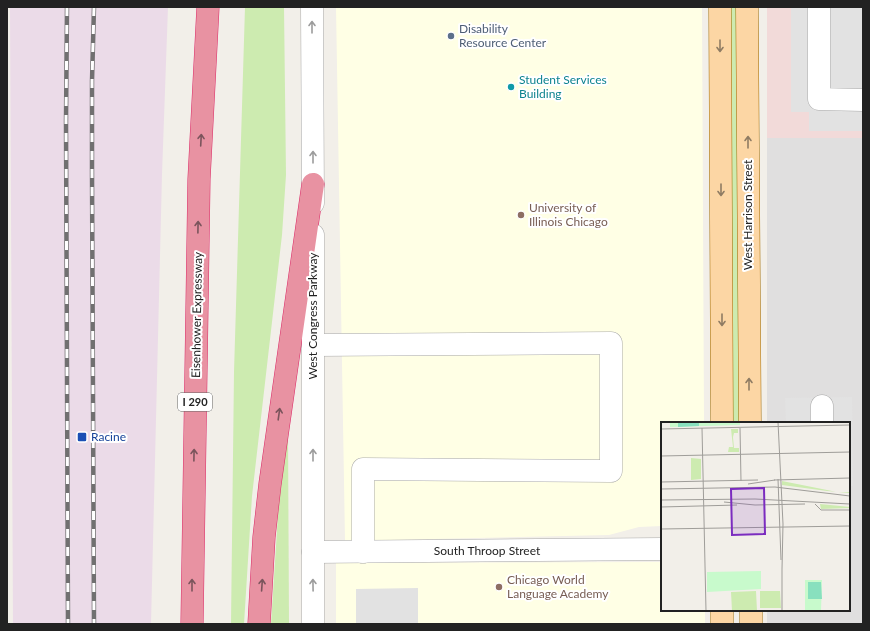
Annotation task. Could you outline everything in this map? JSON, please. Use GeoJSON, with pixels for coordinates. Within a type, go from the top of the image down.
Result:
{"type":"FeatureCollection","features":[{"type":"Feature","properties":{"kind":"highway","name":"Eisenhower Expressway"},"geometry":{"type":"LineString","coordinates":[[192,624],[199,179],[208,7]]}},
{"type":"Feature","properties":{"kind":"highway"},"geometry":{"type":"LineString","coordinates":[[259,624],[264,537],[270,484],[313,184]]}},
{"type":"Feature","properties":{"kind":"main road"},"geometry":{"type":"LineString","coordinates":[[720,7],[722,422]]}},
{"type":"Feature","properties":{"kind":"main road","name":"West Harrison Street"},"geometry":{"type":"LineString","coordinates":[[748,7],[750,422]]}},
{"type":"Feature","properties":{"kind":"main road"},"geometry":{"type":"LineString","coordinates":[[722,611],[722,624]]}},
{"type":"Feature","properties":{"kind":"main road"},"geometry":{"type":"LineString","coordinates":[[751,611],[751,624]]}},
{"type":"Feature","properties":{"kind":"street","name":"West Congress Parkway"},"geometry":{"type":"LineString","coordinates":[[312,7],[313,624]]}},
{"type":"Feature","properties":{"kind":"street"},"geometry":{"type":"LineString","coordinates":[[819,7],[819,99],[863,100]]}},
{"type":"Feature","properties":{"kind":"street"},"geometry":{"type":"LineString","coordinates":[[313,345],[611,343],[611,471],[363,469],[363,552]]}},
{"type":"Feature","properties":{"kind":"street","name":"South Throop Street"},"geometry":{"type":"LineString","coordinates":[[312,552],[661,549]]}},
{"type":"Feature","properties":{"kind":"shaded area"},"geometry":{"type":"Polygon","coordinates":[[[10,7],[168,7],[162,174],[151,624],[13,624],[10,7]]]}},
{"type":"Feature","properties":{"kind":"shaded area","name":"University of Illinois Chicago"},"geometry":{"type":"Polygon","coordinates":[[[336,7],[702,7],[704,422],[661,422],[661,526],[639,527],[609,535],[345,541],[336,7]]]}},
{"type":"Feature","properties":{"kind":"shaded area"},"geometry":{"type":"Polygon","coordinates":[[[767,7],[863,7],[863,138],[767,138],[767,7]]]}},
{"type":"Feature","properties":{"kind":"shaded area"},"geometry":{"type":"Polygon","coordinates":[[[791,7],[863,7],[863,131],[809,131],[809,112],[791,112],[791,7]]]}},
{"type":"Feature","properties":{"kind":"shaded area"},"geometry":{"type":"Polygon","coordinates":[[[767,138],[863,138],[863,624],[767,624],[767,611],[850,611],[850,422],[767,422],[767,138]]]}},
{"type":"Feature","properties":{"kind":"shaded area"},"geometry":{"type":"Polygon","coordinates":[[[852,397],[853,486],[850,486],[850,422],[786,422],[785,398],[852,397]]]}},
{"type":"Feature","properties":{"kind":"shaded area","name":"Chicago World Language Academy"},"geometry":{"type":"Polygon","coordinates":[[[661,562],[661,611],[705,611],[705,624],[336,624],[336,563],[661,562]]]}},
{"type":"Feature","properties":{"kind":"shaded area"},"geometry":{"type":"Polygon","coordinates":[[[418,588],[418,624],[356,624],[356,589],[418,588]]]}},
{"type":"Feature","properties":{"kind":"green space"},"geometry":{"type":"Polygon","coordinates":[[[245,7],[284,7],[286,175],[282,235],[252,496],[244,624],[231,624],[234,372],[245,7]]]}},
{"type":"Feature","properties":{"kind":"green space"},"geometry":{"type":"Polygon","coordinates":[[[727,7],[741,7],[742,422],[731,422],[727,7]]]}},
{"type":"Feature","properties":{"kind":"green space"},"geometry":{"type":"Polygon","coordinates":[[[288,429],[289,624],[271,624],[279,499],[288,429]]]}},
{"type":"Feature","properties":{"kind":"railway"},"geometry":{"type":"LineString","coordinates":[[67,7],[68,624]]}},
{"type":"Feature","properties":{"kind":"railway"},"geometry":{"type":"LineString","coordinates":[[94,7],[92,81],[94,624]]}},
{"type":"Feature","properties":{"kind":"place","name":"Disability Resource Center"},"geometry":{"type":"Point","coordinates":[451,36]}},
{"type":"Feature","properties":{"kind":"place","name":"Student Services Building"},"geometry":{"type":"Point","coordinates":[511,87]}},
{"type":"Feature","properties":{"kind":"place","name":"University of Illinois Chicago"},"geometry":{"type":"Point","coordinates":[521,215]}},
{"type":"Feature","properties":{"kind":"place","name":"Racine"},"geometry":{"type":"Point","coordinates":[82,437]}},
{"type":"Feature","properties":{"kind":"place","name":"Chicago World Language Academy"},"geometry":{"type":"Point","coordinates":[499,587]}}]}
